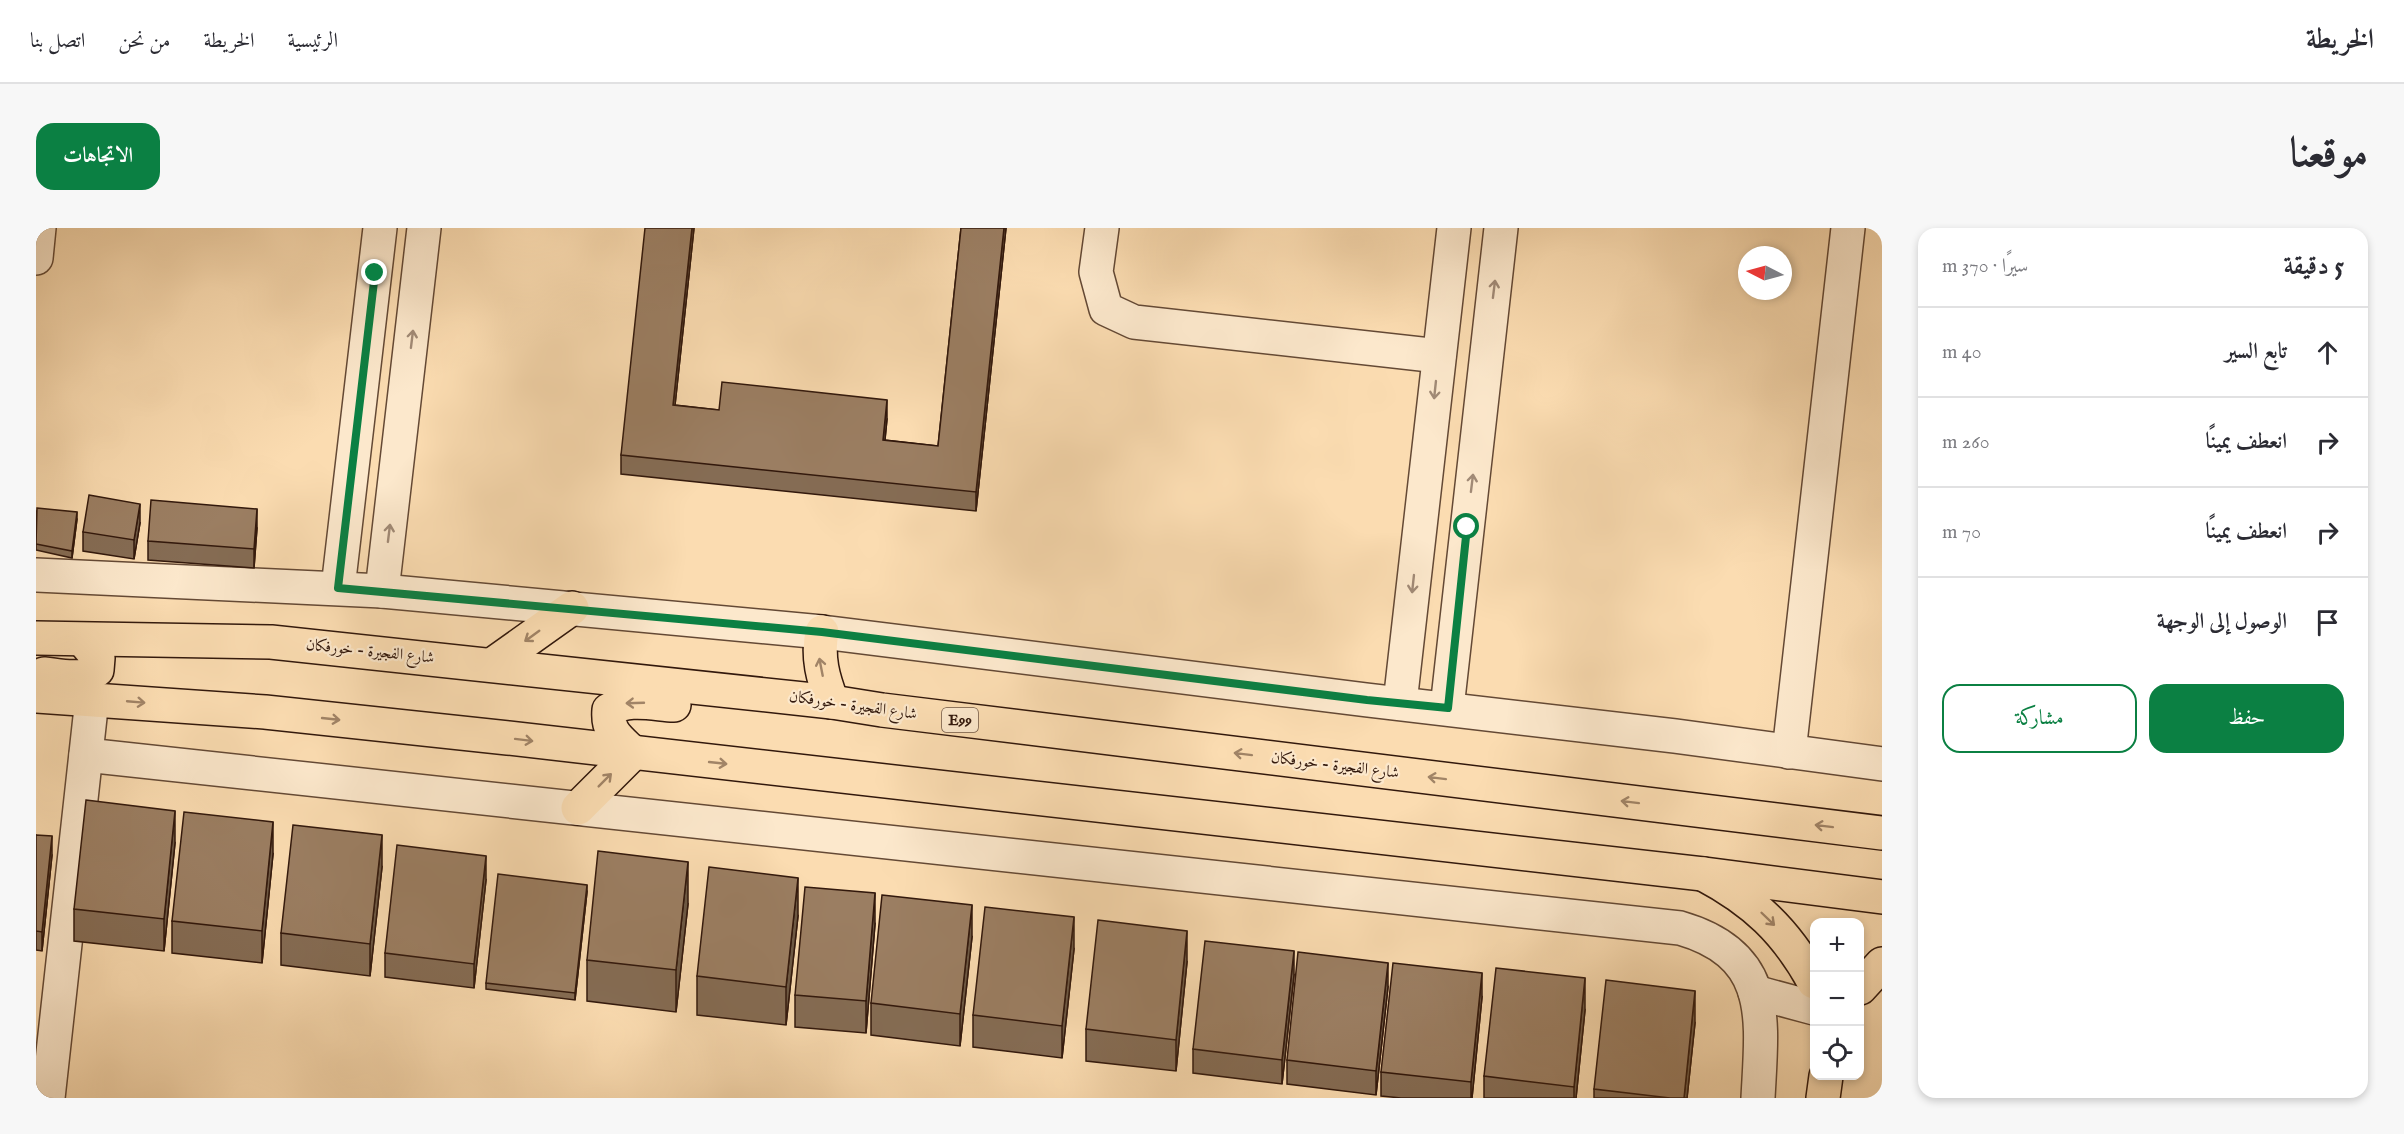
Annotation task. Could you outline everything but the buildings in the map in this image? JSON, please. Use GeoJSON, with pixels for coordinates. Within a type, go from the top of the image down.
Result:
{"type":"FeatureCollection","features":[{"type":"Feature","properties":{"kind":"main road"},"geometry":{"type":"LineString","coordinates":[[492,665],[572,608]]}},
{"type":"Feature","properties":{"kind":"main road"},"geometry":{"type":"LineString","coordinates":[[822,632],[819,645],[820,664],[832,702]]}},
{"type":"Feature","properties":{"kind":"main road","name":"شارع الفجيرة - خورفكان"},"geometry":{"type":"LineString","coordinates":[[36,638],[271,642],[492,665],[832,702],[1882,833]]}},
{"type":"Feature","properties":{"kind":"main road"},"geometry":{"type":"LineString","coordinates":[[36,674],[77,678],[88,676],[98,670],[100,664],[98,658],[83,639]]}},
{"type":"Feature","properties":{"kind":"main road"},"geometry":{"type":"LineString","coordinates":[[36,696],[265,712],[1703,874],[1882,897]]}},
{"type":"Feature","properties":{"kind":"main road"},"geometry":{"type":"LineString","coordinates":[[633,753],[613,733],[608,724],[609,710],[617,705],[634,702],[832,715],[882,710]]}},
{"type":"Feature","properties":{"kind":"main road"},"geometry":{"type":"LineString","coordinates":[[578,808],[633,753]]}},
{"type":"Feature","properties":{"kind":"main road"},"geometry":{"type":"LineString","coordinates":[[1703,874],[1731,889],[1756,907],[1779,929],[1810,974]]}},
{"type":"Feature","properties":{"kind":"main road"},"geometry":{"type":"LineString","coordinates":[[1864,984],[1882,964]]}},
{"type":"Feature","properties":{"kind":"main road"},"geometry":{"type":"LineString","coordinates":[[1823,1098],[1825,1080]]}},
{"type":"Feature","properties":{"kind":"street"},"geometry":{"type":"LineString","coordinates":[[36,258],[39,228]]}},
{"type":"Feature","properties":{"kind":"street"},"geometry":{"type":"LineString","coordinates":[[338,588],[380,228]]}},
{"type":"Feature","properties":{"kind":"street"},"geometry":{"type":"LineString","coordinates":[[382,591],[424,228]]}},
{"type":"Feature","properties":{"kind":"street"},"geometry":{"type":"LineString","coordinates":[[1102,228],[1096,272],[1106,309],[1134,322],[1439,356]]}},
{"type":"Feature","properties":{"kind":"street"},"geometry":{"type":"LineString","coordinates":[[1400,703],[1454,228]]}},
{"type":"Feature","properties":{"kind":"street"},"geometry":{"type":"LineString","coordinates":[[1448,708],[1501,228]]}},
{"type":"Feature","properties":{"kind":"street"},"geometry":{"type":"LineString","coordinates":[[1789,752],[1848,228]]}},
{"type":"Feature","properties":{"kind":"street"},"geometry":{"type":"LineString","coordinates":[[36,575],[382,591],[822,632],[1448,708],[1882,764]]}},
{"type":"Feature","properties":{"kind":"street"},"geometry":{"type":"LineString","coordinates":[[48,1098],[92,699]]}},
{"type":"Feature","properties":{"kind":"street"},"geometry":{"type":"LineString","coordinates":[[86,755],[1680,928],[1700,934],[1718,944],[1734,957],[1755,992],[1761,1012],[1758,1098]]}},
{"type":"Feature","properties":{"kind":"street"},"geometry":{"type":"LineString","coordinates":[[1755,992],[1810,1007]]}},
{"type":"Feature","properties":{"kind":"route"},"geometry":{"type":"LineString","coordinates":[[375,273],[338,588],[822,632],[1367,700],[1448,708],[1467,527]]}}]}
